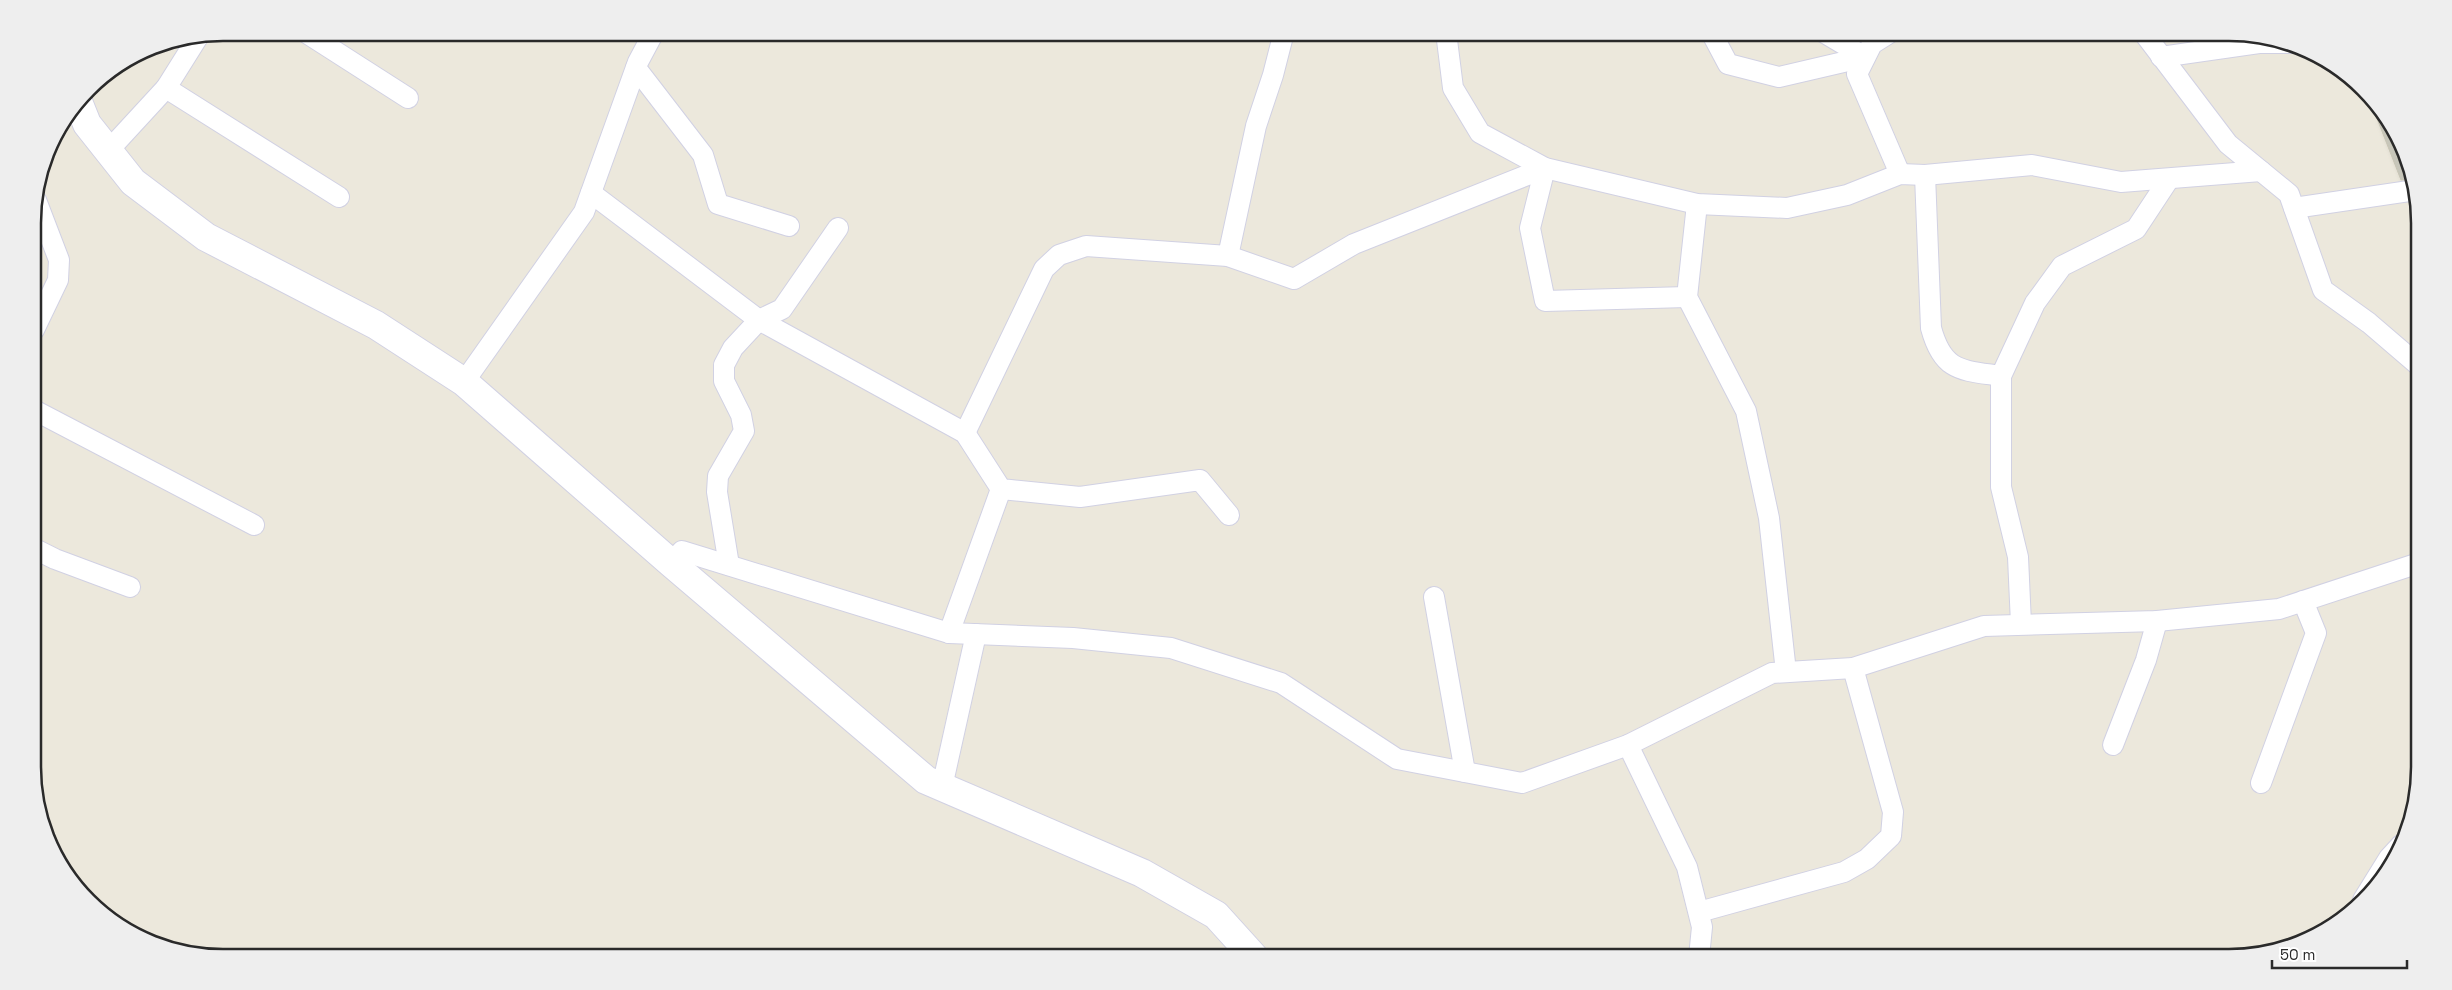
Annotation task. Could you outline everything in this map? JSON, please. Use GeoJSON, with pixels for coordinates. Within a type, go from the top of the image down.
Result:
{"type":"FeatureCollection","features":[{"type":"Feature","properties":{"kind":"street"},"geometry":{"type":"LineString","coordinates":[[319,41],[408,98]]}},
{"type":"Feature","properties":{"kind":"street"},"geometry":{"type":"LineString","coordinates":[[464,382],[584,212],[636,68],[650,41]]}},
{"type":"Feature","properties":{"kind":"street"},"geometry":{"type":"LineString","coordinates":[[1228,256],[1256,126],[1273,75],[1282,41]]}},
{"type":"Feature","properties":{"kind":"street"},"geometry":{"type":"LineString","coordinates":[[1447,41],[1453,88],[1480,133],[1545,168],[1697,204],[1787,208],[1848,195],[1900,174],[1925,175],[2032,165],[2121,182],[2261,171]]}},
{"type":"Feature","properties":{"kind":"street"},"geometry":{"type":"LineString","coordinates":[[1716,41],[1728,64],[1780,77],[1865,57]]}},
{"type":"Feature","properties":{"kind":"street"},"geometry":{"type":"LineString","coordinates":[[1838,41],[1865,57]]}},
{"type":"Feature","properties":{"kind":"street"},"geometry":{"type":"LineString","coordinates":[[1877,41],[1872,44],[1857,74],[1900,174]]}},
{"type":"Feature","properties":{"kind":"street"},"geometry":{"type":"LineString","coordinates":[[2149,41],[2228,144],[2289,194],[2322,290],[2369,323],[2411,359]]}},
{"type":"Feature","properties":{"kind":"street"},"geometry":{"type":"LineString","coordinates":[[2161,57],[2256,43]]}},
{"type":"Feature","properties":{"kind":"street"},"geometry":{"type":"LineString","coordinates":[[108,151],[166,88],[194,44]]}},
{"type":"Feature","properties":{"kind":"street"},"geometry":{"type":"LineString","coordinates":[[636,68],[703,155],[718,204],[789,226]]}},
{"type":"Feature","properties":{"kind":"street"},"geometry":{"type":"LineString","coordinates":[[166,88],[339,197]]}},
{"type":"Feature","properties":{"kind":"street"},"geometry":{"type":"LineString","coordinates":[[81,109],[88,124],[133,182],[206,237],[376,325],[464,382],[671,563],[926,780],[1142,873],[1216,915],[1247,949]]}},
{"type":"Feature","properties":{"kind":"street"},"geometry":{"type":"LineString","coordinates":[[965,433],[1044,269],[1059,255],[1086,246],[1228,256],[1294,279],[1354,244],[1545,168]]}},
{"type":"Feature","properties":{"kind":"street"},"geometry":{"type":"LineString","coordinates":[[1545,168],[1530,228],[1545,301],[1687,297]]}},
{"type":"Feature","properties":{"kind":"street"},"geometry":{"type":"LineString","coordinates":[[1925,175],[1931,328],[1936,348],[1956,369],[2001,376]]}},
{"type":"Feature","properties":{"kind":"street"},"geometry":{"type":"LineString","coordinates":[[2021,624],[2018,557],[2001,487],[2001,376],[2035,303],[2062,266],[2136,229],[2170,179]]}},
{"type":"Feature","properties":{"kind":"street"},"geometry":{"type":"LineString","coordinates":[[2294,208],[2408,191]]}},
{"type":"Feature","properties":{"kind":"street"},"geometry":{"type":"LineString","coordinates":[[591,193],[759,320],[965,433],[1001,489]]}},
{"type":"Feature","properties":{"kind":"street"},"geometry":{"type":"LineString","coordinates":[[1697,204],[1687,297],[1746,411],[1769,518],[1786,672]]}},
{"type":"Feature","properties":{"kind":"street"},"geometry":{"type":"LineString","coordinates":[[41,315],[58,280],[59,260],[42,215]]}},
{"type":"Feature","properties":{"kind":"street"},"geometry":{"type":"LineString","coordinates":[[729,565],[717,492],[718,476],[744,431],[740,415],[724,381],[724,365],[733,348],[759,320],[782,309],[838,228]]}},
{"type":"Feature","properties":{"kind":"street"},"geometry":{"type":"LineString","coordinates":[[41,414],[254,525]]}},
{"type":"Feature","properties":{"kind":"street"},"geometry":{"type":"LineString","coordinates":[[1001,489],[1080,497],[1200,480],[1229,515]]}},
{"type":"Feature","properties":{"kind":"street"},"geometry":{"type":"LineString","coordinates":[[949,633],[1001,489]]}},
{"type":"Feature","properties":{"kind":"street"},"geometry":{"type":"LineString","coordinates":[[671,563],[682,551],[949,633],[1073,638],[1171,648],[1281,683],[1397,759],[1522,783],[1628,745],[1772,673],[1853,668],[1984,626],[2158,622],[2279,609],[2411,566]]}},
{"type":"Feature","properties":{"kind":"street"},"geometry":{"type":"LineString","coordinates":[[41,552],[130,587]]}},
{"type":"Feature","properties":{"kind":"street"},"geometry":{"type":"LineString","coordinates":[[1434,597],[1465,772]]}},
{"type":"Feature","properties":{"kind":"street"},"geometry":{"type":"LineString","coordinates":[[2260,783],[2316,633],[2303,601]]}},
{"type":"Feature","properties":{"kind":"street"},"geometry":{"type":"LineString","coordinates":[[2112,745],[2146,660],[2158,622]]}},
{"type":"Feature","properties":{"kind":"street"},"geometry":{"type":"LineString","coordinates":[[942,787],[976,634]]}},
{"type":"Feature","properties":{"kind":"street"},"geometry":{"type":"LineString","coordinates":[[1698,912],[1844,872],[1867,859],[1891,836],[1893,812],[1853,668]]}},
{"type":"Feature","properties":{"kind":"street"},"geometry":{"type":"LineString","coordinates":[[1628,745],[1687,867],[1702,927],[1700,949]]}},
{"type":"Feature","properties":{"kind":"building"},"geometry":{"type":"Polygon","coordinates":[[[2376,117],[2397,153],[2406,179],[2401,180],[2376,117]]]}}]}
